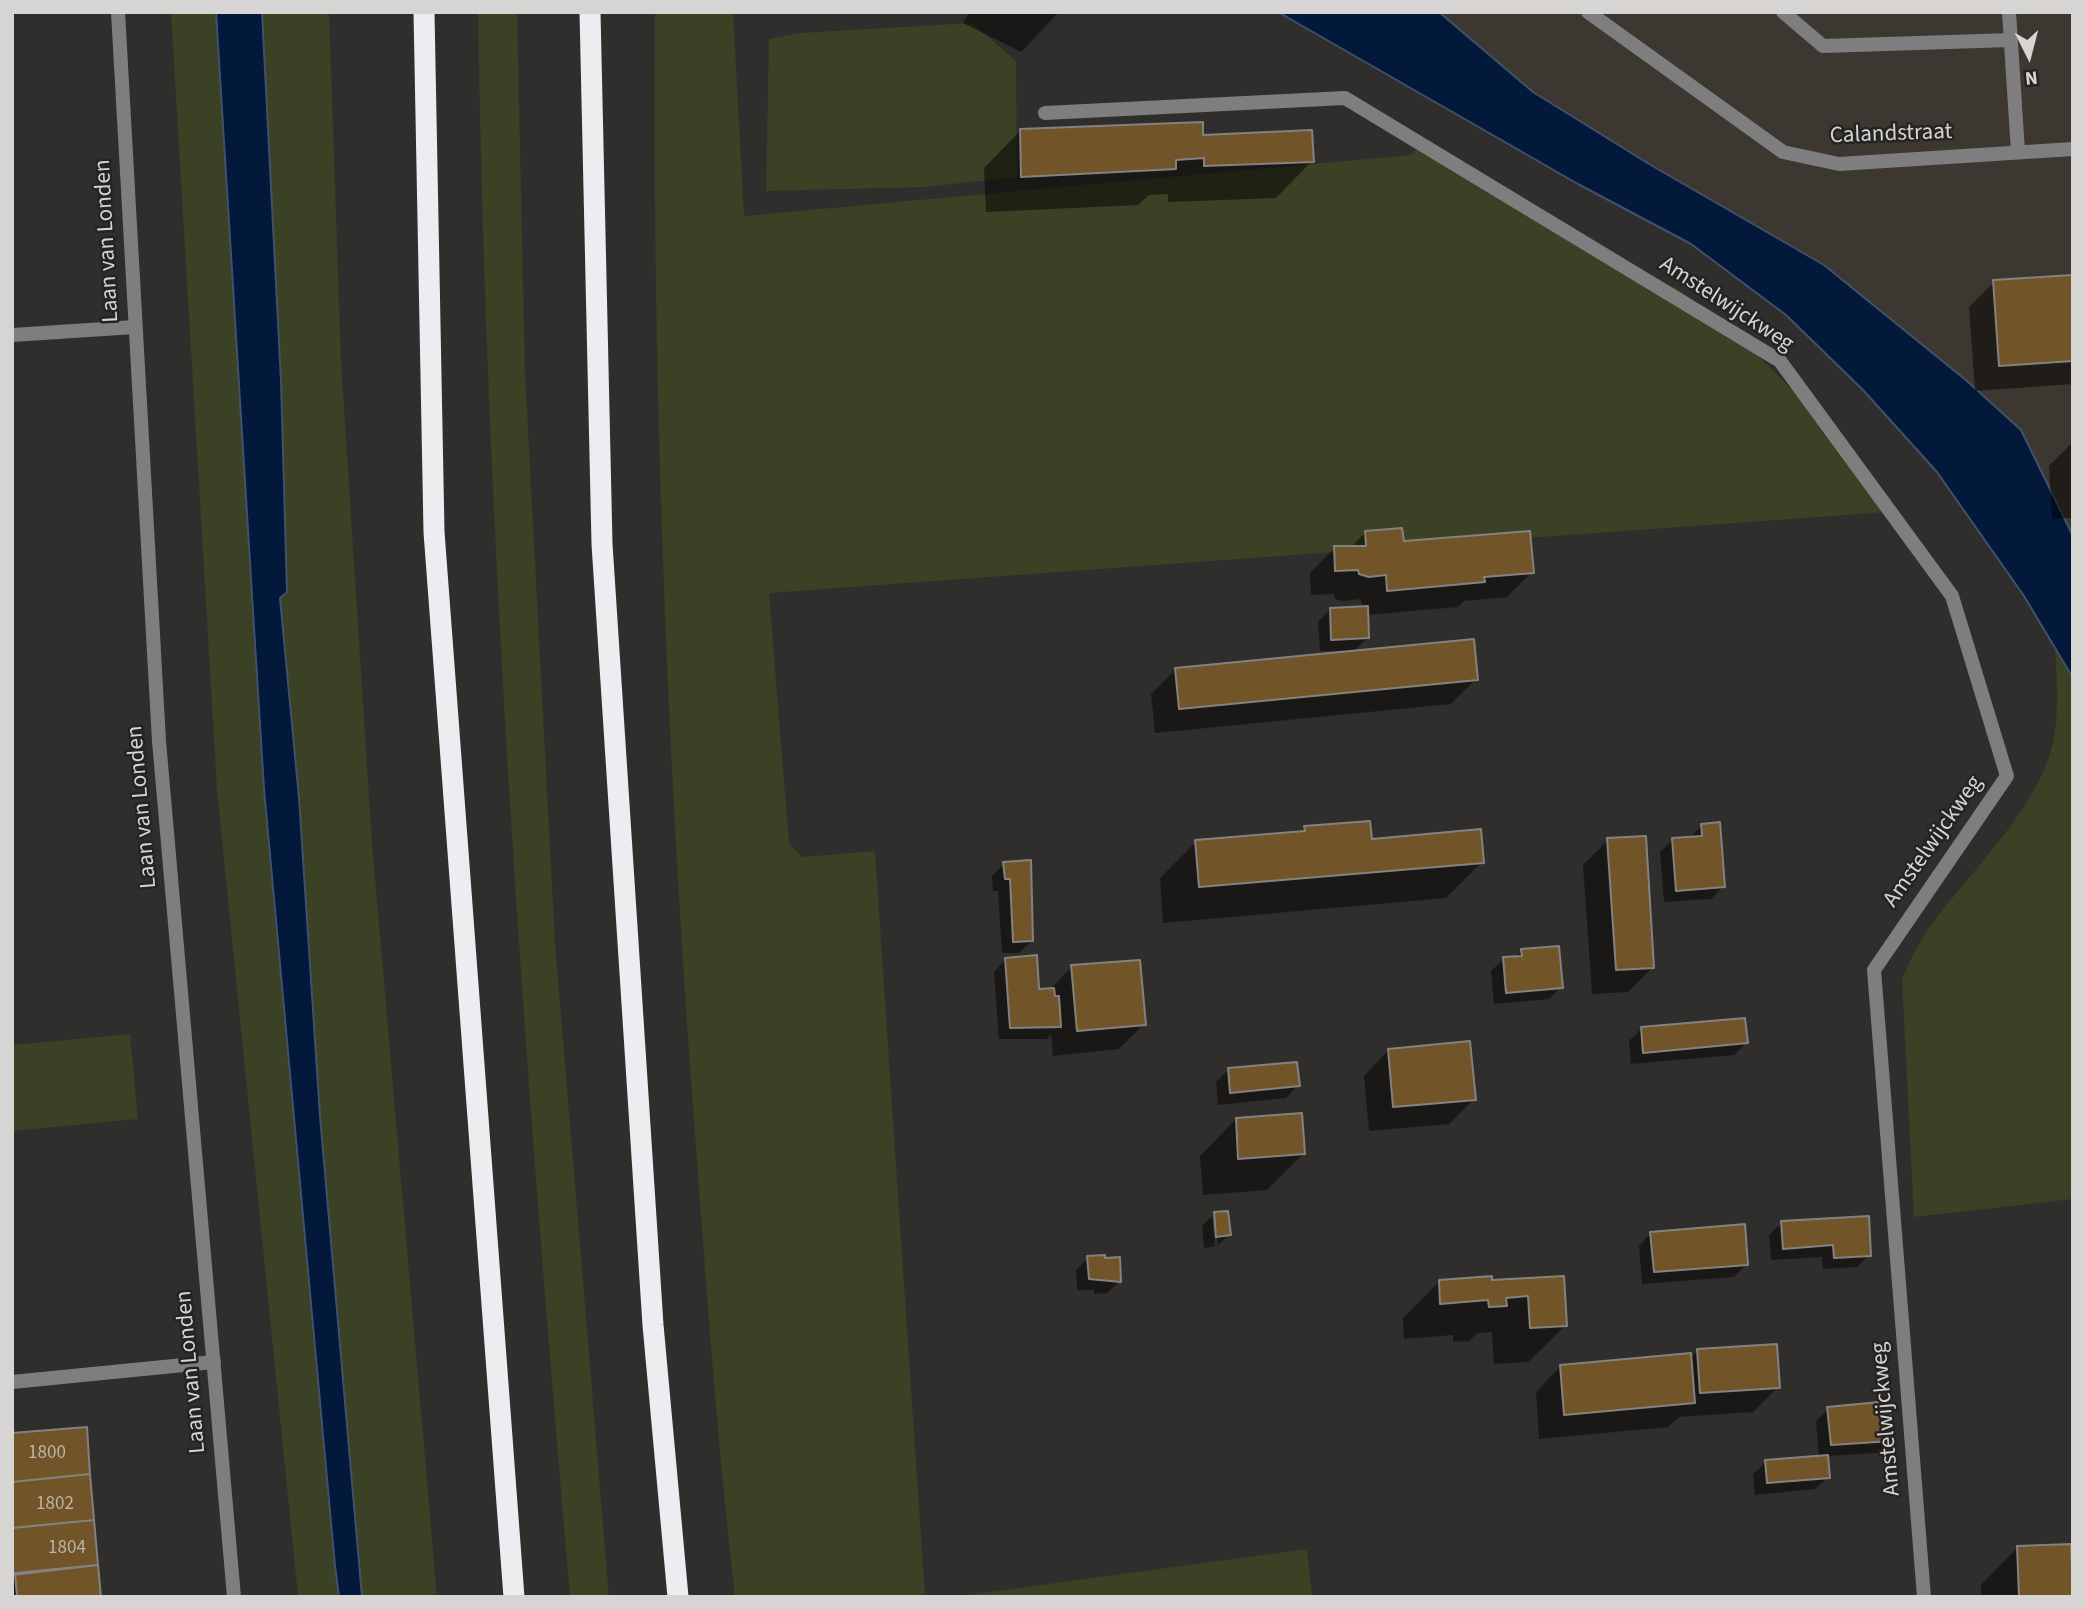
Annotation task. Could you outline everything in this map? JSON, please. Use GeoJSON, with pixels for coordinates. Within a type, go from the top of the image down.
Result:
{"type":"FeatureCollection","features":[{"type":"Feature","properties":{"kind":"highway"},"geometry":{"type":"LineString","coordinates":[[424,12],[434,532],[514,1597]]}},
{"type":"Feature","properties":{"kind":"highway"},"geometry":{"type":"LineString","coordinates":[[590,12],[601,544],[653,1325],[678,1597]]}},
{"type":"Feature","properties":{"kind":"street","name":"Laan van Londen"},"geometry":{"type":"LineString","coordinates":[[118,12],[159,741],[234,1597]]}},
{"type":"Feature","properties":{"kind":"street","name":"Calandstraat"},"geometry":{"type":"LineString","coordinates":[[1588,12],[1783,152],[1839,164],[2073,149]]}},
{"type":"Feature","properties":{"kind":"street"},"geometry":{"type":"LineString","coordinates":[[1783,12],[1823,46],[2011,40]]}},
{"type":"Feature","properties":{"kind":"street"},"geometry":{"type":"LineString","coordinates":[[2009,12],[2018,152]]}},
{"type":"Feature","properties":{"kind":"street","name":"Amstelwijckweg"},"geometry":{"type":"LineString","coordinates":[[1045,113],[1345,98],[1780,361],[1952,596],[2007,776],[1874,970],[1924,1597]]}},
{"type":"Feature","properties":{"kind":"street"},"geometry":{"type":"LineString","coordinates":[[12,335],[135,327]]}},
{"type":"Feature","properties":{"kind":"street"},"geometry":{"type":"LineString","coordinates":[[12,1382],[214,1362]]}},
{"type":"Feature","properties":{"kind":"shaded area"},"geometry":{"type":"Polygon","coordinates":[[[1364,12],[2073,12],[2073,644],[1835,306],[1364,12]]]}},
{"type":"Feature","properties":{"kind":"green space"},"geometry":{"type":"Polygon","coordinates":[[[171,12],[216,12],[264,789],[339,1597],[298,1597],[217,789],[171,12]]]}},
{"type":"Feature","properties":{"kind":"green space"},"geometry":{"type":"Polygon","coordinates":[[[262,12],[329,12],[341,361],[372,843],[437,1597],[362,1597],[320,1116],[299,798],[280,597],[287,592],[281,381],[262,12]]]}},
{"type":"Feature","properties":{"kind":"green space"},"geometry":{"type":"Polygon","coordinates":[[[478,12],[517,12],[525,373],[555,943],[609,1597],[570,1597],[553,1399],[523,1003],[499,607],[482,211],[478,12]]]}},
{"type":"Feature","properties":{"kind":"green space"},"geometry":{"type":"Polygon","coordinates":[[[655,12],[733,12],[744,216],[1412,155],[1416,149],[1677,289],[1730,327],[1795,393],[1887,512],[769,593],[789,843],[802,857],[875,851],[925,1597],[735,1597],[705,1274],[674,813],[658,413],[655,12]]]}},
{"type":"Feature","properties":{"kind":"green space"},"geometry":{"type":"Polygon","coordinates":[[[972,23],[1016,61],[1017,177],[924,187],[766,191],[769,39],[800,33],[972,23]]]}},
{"type":"Feature","properties":{"kind":"green space"},"geometry":{"type":"Polygon","coordinates":[[[2055,649],[2073,678],[2073,1199],[1914,1217],[1902,978],[1935,921],[2010,826],[2041,776],[2051,750],[2056,725],[2055,649]]]}},
{"type":"Feature","properties":{"kind":"green space"},"geometry":{"type":"Polygon","coordinates":[[[130,1034],[138,1119],[12,1131],[12,1045],[130,1034]]]}},
{"type":"Feature","properties":{"kind":"green space"},"geometry":{"type":"Polygon","coordinates":[[[1307,1549],[1312,1597],[952,1597],[1307,1549]]]}},
{"type":"Feature","properties":{"kind":"water"},"geometry":{"type":"Polygon","coordinates":[[[216,12],[262,12],[281,381],[287,592],[280,598],[299,798],[320,1116],[362,1597],[339,1597],[335,1566],[264,789],[216,12]]]}},
{"type":"Feature","properties":{"kind":"water"},"geometry":{"type":"Polygon","coordinates":[[[1278,12],[1439,12],[1533,92],[1649,164],[1824,265],[1967,381],[2021,430],[2073,536],[2073,678],[2024,596],[1937,472],[1863,390],[1786,315],[1691,244],[1578,184],[1278,12]]]}},
{"type":"Feature","properties":{"kind":"building"},"geometry":{"type":"Polygon","coordinates":[[[1203,122],[1203,135],[1312,130],[1314,162],[1204,166],[1204,158],[1176,160],[1176,169],[1021,177],[1020,129],[1203,122]]]}},
{"type":"Feature","properties":{"kind":"building"},"geometry":{"type":"Polygon","coordinates":[[[2073,275],[2073,361],[1999,366],[1993,280],[2073,275]]]}},
{"type":"Feature","properties":{"kind":"building"},"geometry":{"type":"Polygon","coordinates":[[[1402,528],[1404,541],[1530,531],[1534,573],[1484,577],[1485,582],[1387,591],[1386,575],[1369,577],[1359,574],[1358,570],[1335,571],[1334,546],[1366,546],[1365,531],[1402,528]]]}},
{"type":"Feature","properties":{"kind":"building"},"geometry":{"type":"Polygon","coordinates":[[[1368,606],[1369,638],[1331,640],[1330,608],[1368,606]]]}},
{"type":"Feature","properties":{"kind":"building"},"geometry":{"type":"Polygon","coordinates":[[[1474,639],[1478,680],[1179,709],[1175,668],[1474,639]]]}},
{"type":"Feature","properties":{"kind":"building"},"geometry":{"type":"Polygon","coordinates":[[[1370,821],[1372,839],[1481,829],[1484,863],[1199,887],[1195,840],[1305,831],[1304,826],[1370,821]]]}},
{"type":"Feature","properties":{"kind":"building"},"geometry":{"type":"Polygon","coordinates":[[[1720,822],[1725,887],[1676,891],[1672,838],[1702,836],[1701,824],[1720,822]]]}},
{"type":"Feature","properties":{"kind":"building"},"geometry":{"type":"Polygon","coordinates":[[[1646,836],[1654,968],[1616,970],[1607,838],[1646,836]]]}},
{"type":"Feature","properties":{"kind":"building"},"geometry":{"type":"Polygon","coordinates":[[[1031,860],[1033,941],[1013,942],[1010,879],[1005,879],[1003,862],[1031,860]]]}},
{"type":"Feature","properties":{"kind":"building"},"geometry":{"type":"Polygon","coordinates":[[[1559,946],[1563,988],[1506,993],[1503,957],[1522,956],[1521,949],[1559,946]]]}},
{"type":"Feature","properties":{"kind":"building"},"geometry":{"type":"Polygon","coordinates":[[[1037,955],[1039,989],[1054,988],[1055,996],[1059,996],[1061,1027],[1010,1028],[1005,958],[1037,955]]]}},
{"type":"Feature","properties":{"kind":"building"},"geometry":{"type":"Polygon","coordinates":[[[1140,960],[1146,1025],[1077,1031],[1071,965],[1140,960]]]}},
{"type":"Feature","properties":{"kind":"building"},"geometry":{"type":"Polygon","coordinates":[[[1745,1018],[1748,1043],[1643,1053],[1641,1027],[1745,1018]]]}},
{"type":"Feature","properties":{"kind":"building"},"geometry":{"type":"Polygon","coordinates":[[[1470,1041],[1476,1100],[1393,1107],[1388,1049],[1470,1041]]]}},
{"type":"Feature","properties":{"kind":"building"},"geometry":{"type":"Polygon","coordinates":[[[1297,1062],[1300,1086],[1230,1093],[1228,1068],[1297,1062]]]}},
{"type":"Feature","properties":{"kind":"building"},"geometry":{"type":"Polygon","coordinates":[[[1302,1113],[1305,1154],[1238,1159],[1236,1118],[1302,1113]]]}},
{"type":"Feature","properties":{"kind":"building"},"geometry":{"type":"Polygon","coordinates":[[[1228,1211],[1231,1235],[1216,1237],[1214,1212],[1228,1211]]]}},
{"type":"Feature","properties":{"kind":"building"},"geometry":{"type":"Polygon","coordinates":[[[1869,1216],[1871,1256],[1834,1258],[1833,1245],[1783,1249],[1781,1221],[1869,1216]]]}},
{"type":"Feature","properties":{"kind":"building"},"geometry":{"type":"Polygon","coordinates":[[[1745,1224],[1748,1265],[1654,1272],[1650,1232],[1745,1224]]]}},
{"type":"Feature","properties":{"kind":"building"},"geometry":{"type":"Polygon","coordinates":[[[1105,1255],[1105,1258],[1120,1257],[1121,1282],[1089,1279],[1087,1256],[1105,1255]]]}},
{"type":"Feature","properties":{"kind":"building"},"geometry":{"type":"Polygon","coordinates":[[[1492,1276],[1492,1280],[1564,1276],[1567,1326],[1530,1328],[1528,1296],[1506,1298],[1507,1306],[1489,1307],[1488,1300],[1440,1304],[1439,1280],[1492,1276]]]}},
{"type":"Feature","properties":{"kind":"building"},"geometry":{"type":"Polygon","coordinates":[[[1777,1344],[1780,1388],[1700,1393],[1697,1349],[1777,1344]]]}},
{"type":"Feature","properties":{"kind":"building"},"geometry":{"type":"Polygon","coordinates":[[[1691,1353],[1695,1403],[1564,1415],[1560,1365],[1691,1353]]]}},
{"type":"Feature","properties":{"kind":"building"},"geometry":{"type":"Polygon","coordinates":[[[1890,1401],[1892,1441],[1831,1445],[1827,1407],[1890,1401]]]}},
{"type":"Feature","properties":{"kind":"building"},"geometry":{"type":"Polygon","coordinates":[[[87,1427],[90,1474],[12,1482],[12,1433],[87,1427]]]}},
{"type":"Feature","properties":{"kind":"building"},"geometry":{"type":"Polygon","coordinates":[[[1828,1455],[1830,1478],[1767,1483],[1765,1460],[1828,1455]]]}},
{"type":"Feature","properties":{"kind":"building"},"geometry":{"type":"Polygon","coordinates":[[[90,1474],[94,1520],[12,1528],[12,1482],[90,1474]]]}},
{"type":"Feature","properties":{"kind":"building"},"geometry":{"type":"Polygon","coordinates":[[[94,1520],[98,1565],[12,1575],[12,1528],[94,1520]]]}},
{"type":"Feature","properties":{"kind":"building"},"geometry":{"type":"Polygon","coordinates":[[[2071,1544],[2073,1597],[2019,1597],[2017,1546],[2071,1544]]]}},
{"type":"Feature","properties":{"kind":"building"},"geometry":{"type":"Polygon","coordinates":[[[98,1565],[101,1597],[17,1597],[15,1573],[98,1565]]]}}]}
